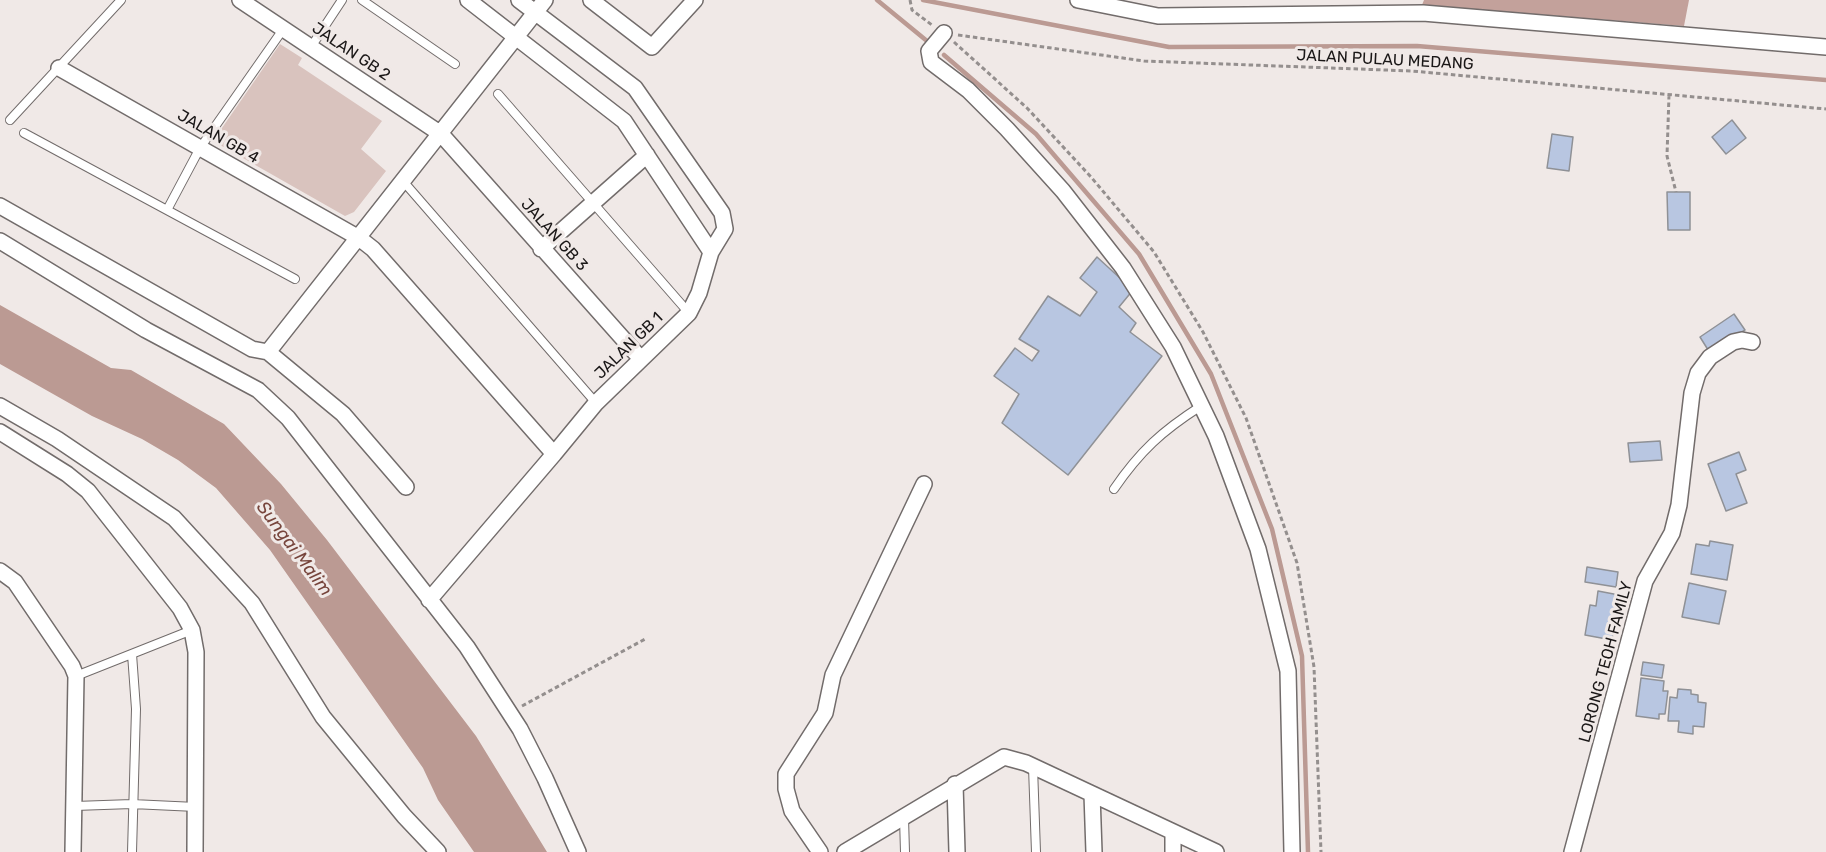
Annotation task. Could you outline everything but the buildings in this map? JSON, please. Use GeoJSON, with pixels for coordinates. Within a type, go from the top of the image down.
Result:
{"type":"FeatureCollection","features":[{"type":"Feature","properties":{"kind":"street","name":"JALAN GB 2"},"geometry":{"type":"LineString","coordinates":[[240,0],[441,134]]}},
{"type":"Feature","properties":{"kind":"street"},"geometry":{"type":"LineString","coordinates":[[468,0],[624,121],[711,252]]}},
{"type":"Feature","properties":{"kind":"street","name":"JALAN GB 1"},"geometry":{"type":"LineString","coordinates":[[429,600],[596,403],[688,313],[699,293],[711,252],[725,229],[722,213],[635,88],[540,6],[519,0]]}},
{"type":"Feature","properties":{"kind":"street"},"geometry":{"type":"LineString","coordinates":[[591,0],[652,47],[695,0]]}},
{"type":"Feature","properties":{"kind":"street"},"geometry":{"type":"LineString","coordinates":[[1078,0],[1158,16],[1423,14],[1826,47]]}},
{"type":"Feature","properties":{"kind":"street"},"geometry":{"type":"LineString","coordinates":[[268,352],[540,6]]}},
{"type":"Feature","properties":{"kind":"street"},"geometry":{"type":"LineString","coordinates":[[944,33],[929,51],[931,62],[968,90],[1063,191],[1123,268],[1173,347],[1216,436],[1258,549],[1288,671],[1292,852]]}},
{"type":"Feature","properties":{"kind":"street","name":"JALAN GB 4"},"geometry":{"type":"LineString","coordinates":[[59,68],[359,238],[372,249],[554,454]]}},
{"type":"Feature","properties":{"kind":"street","name":"JALAN GB 3"},"geometry":{"type":"LineString","coordinates":[[441,134],[641,359]]}},
{"type":"Feature","properties":{"kind":"street"},"geometry":{"type":"LineString","coordinates":[[541,249],[647,155]]}},
{"type":"Feature","properties":{"kind":"street"},"geometry":{"type":"LineString","coordinates":[[0,206],[252,349],[268,352],[343,414],[406,487]]}},
{"type":"Feature","properties":{"kind":"street"},"geometry":{"type":"LineString","coordinates":[[0,241],[146,330],[258,390],[288,418],[325,462],[429,600],[467,646],[510,712],[545,777],[578,852]]}},
{"type":"Feature","properties":{"kind":"street","name":"LORONG TEOH FAMILY"},"geometry":{"type":"LineString","coordinates":[[1572,852],[1645,581],[1672,533],[1679,504],[1692,393],[1698,373],[1710,357],[1733,342],[1742,340],[1752,342]]}},
{"type":"Feature","properties":{"kind":"street"},"geometry":{"type":"LineString","coordinates":[[0,406],[57,439],[174,518],[252,603],[323,717],[404,816],[438,852]]}},
{"type":"Feature","properties":{"kind":"street"},"geometry":{"type":"LineString","coordinates":[[0,432],[67,474],[88,491],[180,608],[192,630],[196,652],[195,852]]}},
{"type":"Feature","properties":{"kind":"street"},"geometry":{"type":"LineString","coordinates":[[820,852],[792,810],[786,789],[786,774],[825,713],[833,675],[924,484]]}},
{"type":"Feature","properties":{"kind":"street"},"geometry":{"type":"LineString","coordinates":[[0,571],[15,582],[72,666],[76,676],[73,852]]}},
{"type":"Feature","properties":{"kind":"street"},"geometry":{"type":"LineString","coordinates":[[845,852],[903,815],[1004,757],[1033,766],[1216,852]]}},
{"type":"Feature","properties":{"kind":"street"},"geometry":{"type":"LineString","coordinates":[[955,784],[957,852]]}},
{"type":"Feature","properties":{"kind":"street"},"geometry":{"type":"LineString","coordinates":[[1092,794],[1095,852]]}},
{"type":"Feature","properties":{"kind":"street"},"geometry":{"type":"LineString","coordinates":[[1173,832],[1173,852]]}},
{"type":"Feature","properties":{"kind":"lane"},"geometry":{"type":"LineString","coordinates":[[10,120],[121,0]]}},
{"type":"Feature","properties":{"kind":"lane"},"geometry":{"type":"LineString","coordinates":[[311,47],[342,0]]}},
{"type":"Feature","properties":{"kind":"lane"},"geometry":{"type":"LineString","coordinates":[[362,0],[456,64]]}},
{"type":"Feature","properties":{"kind":"lane"},"geometry":{"type":"LineString","coordinates":[[167,210],[201,148],[284,28]]}},
{"type":"Feature","properties":{"kind":"lane"},"geometry":{"type":"LineString","coordinates":[[498,94],[688,313]]}},
{"type":"Feature","properties":{"kind":"lane"},"geometry":{"type":"LineString","coordinates":[[24,133],[295,279]]}},
{"type":"Feature","properties":{"kind":"lane"},"geometry":{"type":"LineString","coordinates":[[403,181],[596,403]]}},
{"type":"Feature","properties":{"kind":"lane"},"geometry":{"type":"LineString","coordinates":[[1114,489],[1135,458],[1181,419],[1201,406]]}},
{"type":"Feature","properties":{"kind":"lane"},"geometry":{"type":"LineString","coordinates":[[76,676],[192,630]]}},
{"type":"Feature","properties":{"kind":"lane"},"geometry":{"type":"LineString","coordinates":[[132,654],[136,709],[132,852]]}},
{"type":"Feature","properties":{"kind":"lane"},"geometry":{"type":"LineString","coordinates":[[1033,766],[1036,852]]}},
{"type":"Feature","properties":{"kind":"lane"},"geometry":{"type":"LineString","coordinates":[[75,806],[132,804],[196,807]]}},
{"type":"Feature","properties":{"kind":"lane"},"geometry":{"type":"LineString","coordinates":[[903,815],[905,852]]}},
{"type":"Feature","properties":{"kind":"path"},"geometry":{"type":"LineString","coordinates":[[909,0],[912,10],[944,33]]}},
{"type":"Feature","properties":{"kind":"path","name":"JALAN PULAU MEDANG"},"geometry":{"type":"LineString","coordinates":[[944,33],[1144,61],[1412,71],[1826,110]]}},
{"type":"Feature","properties":{"kind":"path"},"geometry":{"type":"LineString","coordinates":[[1670,95],[1667,156],[1676,192]]}},
{"type":"Feature","properties":{"kind":"path"},"geometry":{"type":"LineString","coordinates":[[510,712],[647,638]]}},
{"type":"Feature","properties":{"kind":"shaded area"},"geometry":{"type":"Polygon","coordinates":[[[1424,0],[1689,0],[1684,26],[1422,5],[1424,0]]]}},
{"type":"Feature","properties":{"kind":"shaded area"},"geometry":{"type":"Polygon","coordinates":[[[280,44],[302,58],[298,65],[382,121],[361,149],[386,171],[354,212],[345,216],[213,141],[280,44]]]}},
{"type":"Feature","properties":{"kind":"water","name":"Sungai Malim"},"geometry":{"type":"Polygon","coordinates":[[[0,305],[111,368],[131,370],[224,424],[281,484],[327,540],[476,736],[547,852],[474,852],[438,800],[423,768],[270,550],[216,488],[178,460],[142,439],[92,416],[0,364],[0,305]]]}},
{"type":"Feature","properties":{"kind":"waterway"},"geometry":{"type":"LineString","coordinates":[[877,0],[927,41]]}},
{"type":"Feature","properties":{"kind":"waterway"},"geometry":{"type":"LineString","coordinates":[[923,0],[1169,47],[1417,46],[1826,80]]}},
{"type":"Feature","properties":{"kind":"waterway"},"geometry":{"type":"LineString","coordinates":[[944,55],[1036,134],[1139,254],[1211,374],[1272,529],[1302,656],[1308,852]]}}]}
